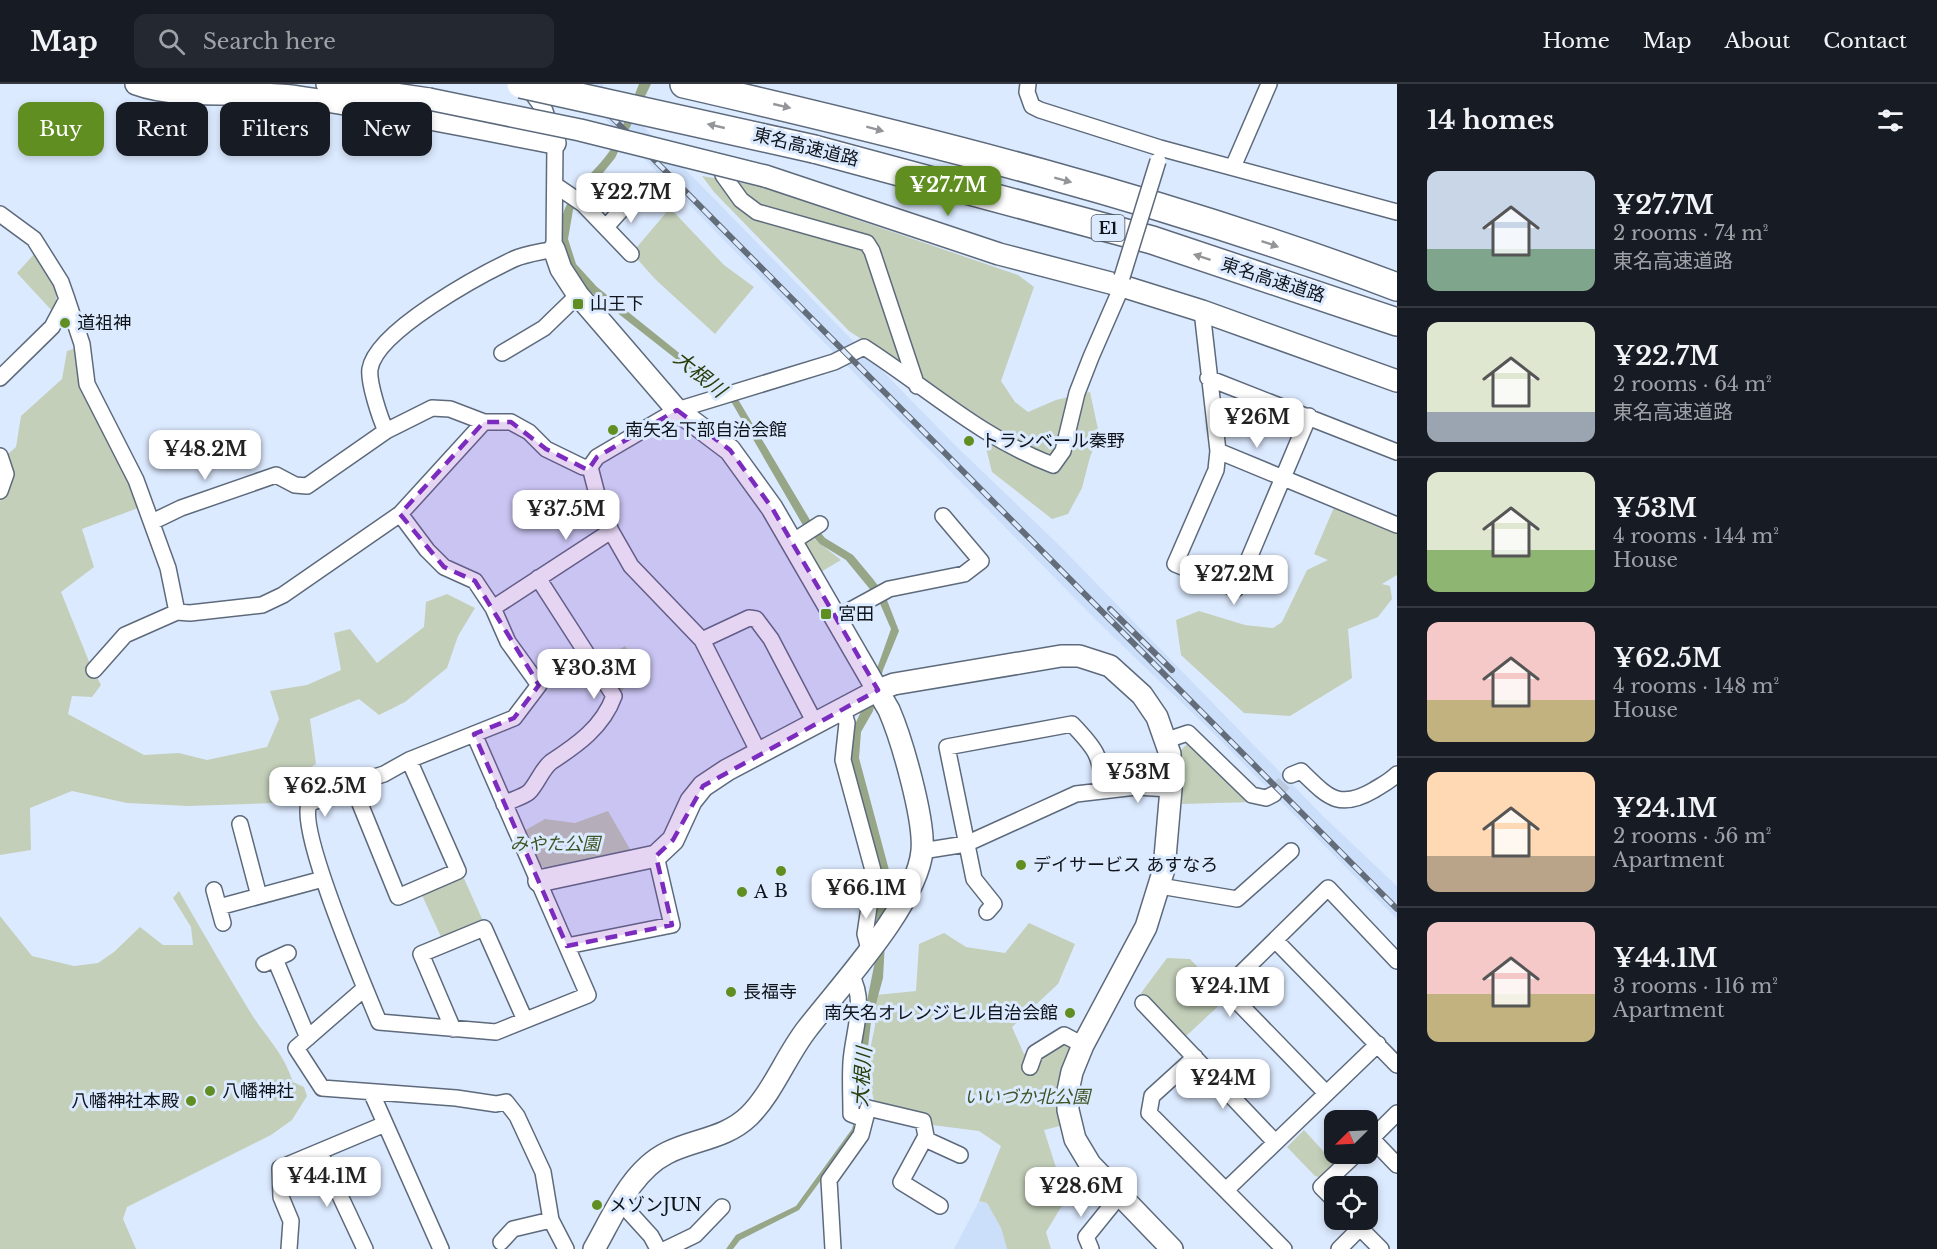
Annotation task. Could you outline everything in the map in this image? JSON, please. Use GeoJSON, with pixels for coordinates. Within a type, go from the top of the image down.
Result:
{"type":"FeatureCollection","features":[{"type":"Feature","properties":{"kind":"highway","name":"東名高速道路"},"geometry":{"type":"LineString","coordinates":[[521,84],[814,149],[1152,240],[1397,322]]}},
{"type":"Feature","properties":{"kind":"highway","name":"東名高速道路"},"geometry":{"type":"LineString","coordinates":[[684,84],[819,114],[1102,190],[1397,287]]}},
{"type":"Feature","properties":{"kind":"street"},"geometry":{"type":"LineString","coordinates":[[136,84],[148,88],[182,91],[297,96],[555,143]]}},
{"type":"Feature","properties":{"kind":"street"},"geometry":{"type":"LineString","coordinates":[[327,84],[429,99],[580,130],[765,176],[999,254],[1122,282],[1397,381]]}},
{"type":"Feature","properties":{"kind":"street"},"geometry":{"type":"LineString","coordinates":[[526,84],[545,111],[555,143],[561,189],[552,229],[554,249],[561,269],[578,295],[677,410],[730,450],[772,507],[799,538],[836,618],[878,690],[901,738],[918,817],[922,851],[913,885],[851,975],[805,1031],[749,1116],[723,1134],[683,1146],[652,1162],[637,1176],[594,1249]]}},
{"type":"Feature","properties":{"kind":"street"},"geometry":{"type":"LineString","coordinates":[[1028,84],[1032,105],[1040,110],[1159,154],[1233,167],[1397,212]]}},
{"type":"Feature","properties":{"kind":"street"},"geometry":{"type":"LineString","coordinates":[[1233,167],[1269,84]]}},
{"type":"Feature","properties":{"kind":"street"},"geometry":{"type":"LineString","coordinates":[[759,753],[702,640],[631,566],[611,531],[610,523],[598,498],[590,467],[597,457],[677,410],[834,362],[864,347],[976,425],[1035,459],[1053,465],[1063,451],[1077,393],[1122,282],[1159,154]]}},
{"type":"Feature","properties":{"kind":"street"},"geometry":{"type":"LineString","coordinates":[[723,175],[741,200],[757,212],[867,243],[872,251],[917,386]]}},
{"type":"Feature","properties":{"kind":"street"},"geometry":{"type":"LineString","coordinates":[[561,189],[583,204],[631,254]]}},
{"type":"Feature","properties":{"kind":"street"},"geometry":{"type":"LineString","coordinates":[[606,227],[631,199]]}},
{"type":"Feature","properties":{"kind":"street"},"geometry":{"type":"LineString","coordinates":[[0,214],[34,239],[61,282],[82,344],[87,384],[136,480],[168,568],[177,612]]}},
{"type":"Feature","properties":{"kind":"street"},"geometry":{"type":"LineString","coordinates":[[386,431],[380,419],[370,369],[378,348],[425,310],[516,258],[554,249]]}},
{"type":"Feature","properties":{"kind":"street"},"geometry":{"type":"LineString","coordinates":[[502,353],[544,328],[578,295]]}},
{"type":"Feature","properties":{"kind":"street"},"geometry":{"type":"LineString","coordinates":[[0,378],[47,333],[61,314],[66,299]]}},
{"type":"Feature","properties":{"kind":"street"},"geometry":{"type":"LineString","coordinates":[[1202,311],[1218,451],[1216,470],[1175,564],[1236,589],[1309,416]]}},
{"type":"Feature","properties":{"kind":"street"},"geometry":{"type":"LineString","coordinates":[[1208,378],[1397,452]]}},
{"type":"Feature","properties":{"kind":"street"},"geometry":{"type":"LineString","coordinates":[[152,522],[181,508],[276,475],[295,485],[307,486],[386,431],[432,408],[450,408],[484,422],[511,422],[529,432],[546,449],[583,467],[590,467]]}},
{"type":"Feature","properties":{"kind":"street"},"geometry":{"type":"LineString","coordinates":[[93,670],[125,635],[177,612],[190,613],[262,605],[283,595],[334,562],[400,514],[484,422]]}},
{"type":"Feature","properties":{"kind":"street"},"geometry":{"type":"LineString","coordinates":[[1218,451],[1397,525]]}},
{"type":"Feature","properties":{"kind":"street"},"geometry":{"type":"LineString","coordinates":[[0,456],[6,474],[0,491]]}},
{"type":"Feature","properties":{"kind":"street"},"geometry":{"type":"LineString","coordinates":[[400,514],[427,550],[444,567],[475,581],[493,608],[508,642],[538,686],[514,718],[474,734],[409,760],[384,774],[352,784],[313,801],[307,809],[323,879],[379,1022],[495,1032],[588,995],[474,734]]}},
{"type":"Feature","properties":{"kind":"street"},"geometry":{"type":"LineString","coordinates":[[836,618],[880,594],[964,574],[981,561],[943,516]]}},
{"type":"Feature","properties":{"kind":"street"},"geometry":{"type":"LineString","coordinates":[[799,538],[820,524]]}},
{"type":"Feature","properties":{"kind":"street"},"geometry":{"type":"LineString","coordinates":[[493,608],[611,531]]}},
{"type":"Feature","properties":{"kind":"street"},"geometry":{"type":"LineString","coordinates":[[504,804],[528,793],[550,763],[571,751],[590,734],[602,720],[614,696],[538,578]]}},
{"type":"Feature","properties":{"kind":"street"},"geometry":{"type":"LineString","coordinates":[[702,640],[749,618],[756,619],[771,639],[815,723]]}},
{"type":"Feature","properties":{"kind":"street"},"geometry":{"type":"LineString","coordinates":[[539,881],[656,856],[673,840],[691,801],[703,786],[759,753],[878,690],[1061,656],[1086,657],[1110,666],[1142,694],[1157,717],[1167,740],[1170,754],[1171,789],[1160,886],[1146,927],[1083,1045],[1072,1072],[1068,1091],[1068,1110],[1075,1139],[1090,1164],[1172,1249]]}},
{"type":"Feature","properties":{"kind":"street"},"geometry":{"type":"LineString","coordinates":[[843,710],[847,723],[843,760],[874,874],[865,934],[871,947]]}},
{"type":"Feature","properties":{"kind":"street"},"geometry":{"type":"LineString","coordinates":[[994,905],[974,879],[947,747],[1072,724],[1095,748],[1100,760],[1105,789]]}},
{"type":"Feature","properties":{"kind":"street"},"geometry":{"type":"LineString","coordinates":[[1167,740],[1188,733],[1252,795],[1266,798],[1274,794]]}},
{"type":"Feature","properties":{"kind":"street"},"geometry":{"type":"LineString","coordinates":[[352,784],[398,897],[458,871],[409,760]]}},
{"type":"Feature","properties":{"kind":"street"},"geometry":{"type":"LineString","coordinates":[[1292,775],[1301,771],[1326,795],[1349,801],[1366,795],[1397,774]]}},
{"type":"Feature","properties":{"kind":"street"},"geometry":{"type":"LineString","coordinates":[[922,851],[966,844],[1076,794],[1105,789],[1171,789]]}},
{"type":"Feature","properties":{"kind":"street"},"geometry":{"type":"LineString","coordinates":[[240,824],[259,896]]}},
{"type":"Feature","properties":{"kind":"street"},"geometry":{"type":"LineString","coordinates":[[1160,886],[1237,899],[1291,851]]}},
{"type":"Feature","properties":{"kind":"street"},"geometry":{"type":"LineString","coordinates":[[567,946],[672,926],[656,856]]}},
{"type":"Feature","properties":{"kind":"street"},"geometry":{"type":"LineString","coordinates":[[219,907],[323,879]]}},
{"type":"Feature","properties":{"kind":"street"},"geometry":{"type":"LineString","coordinates":[[1326,1093],[1225,989],[1328,888],[1397,961]]}},
{"type":"Feature","properties":{"kind":"street"},"geometry":{"type":"LineString","coordinates":[[214,890],[223,923]]}},
{"type":"Feature","properties":{"kind":"street"},"geometry":{"type":"LineString","coordinates":[[453,1029],[421,954],[484,928],[525,1020]]}},
{"type":"Feature","properties":{"kind":"street"},"geometry":{"type":"LineString","coordinates":[[1276,941],[1397,1065]]}},
{"type":"Feature","properties":{"kind":"street"},"geometry":{"type":"LineString","coordinates":[[275,958],[308,1038]]}},
{"type":"Feature","properties":{"kind":"street"},"geometry":{"type":"LineString","coordinates":[[851,975],[858,986],[860,998],[851,1062],[851,1114],[859,1117]]}},
{"type":"Feature","properties":{"kind":"street"},"geometry":{"type":"LineString","coordinates":[[365,988],[296,1048],[322,1088],[372,1094],[456,1098],[496,1104],[506,1102],[517,1116],[543,1172],[551,1220],[566,1249]]}},
{"type":"Feature","properties":{"kind":"street"},"geometry":{"type":"LineString","coordinates":[[1143,1004],[1275,1142]]}},
{"type":"Feature","properties":{"kind":"street"},"geometry":{"type":"LineString","coordinates":[[1030,1067],[1035,1053],[1064,1035],[1083,1045]]}},
{"type":"Feature","properties":{"kind":"street"},"geometry":{"type":"LineString","coordinates":[[1226,1190],[1377,1044]]}},
{"type":"Feature","properties":{"kind":"street"},"geometry":{"type":"LineString","coordinates":[[1195,1057],[1152,1096],[1149,1113],[1284,1249]]}},
{"type":"Feature","properties":{"kind":"street"},"geometry":{"type":"LineString","coordinates":[[372,1094],[441,1249]]}},
{"type":"Feature","properties":{"kind":"street"},"geometry":{"type":"LineString","coordinates":[[859,1117],[868,1108],[923,1120],[924,1139],[901,1182],[913,1196],[940,1206]]}},
{"type":"Feature","properties":{"kind":"street"},"geometry":{"type":"LineString","coordinates":[[1378,1132],[1397,1113]]}},
{"type":"Feature","properties":{"kind":"street"},"geometry":{"type":"LineString","coordinates":[[833,1249],[829,1180],[861,1135],[859,1117]]}},
{"type":"Feature","properties":{"kind":"street"},"geometry":{"type":"LineString","coordinates":[[289,1249],[291,1221],[281,1197],[280,1168],[385,1124]]}},
{"type":"Feature","properties":{"kind":"street"},"geometry":{"type":"LineString","coordinates":[[924,1139],[960,1155]]}},
{"type":"Feature","properties":{"kind":"street"},"geometry":{"type":"LineString","coordinates":[[1378,1148],[1397,1166]]}},
{"type":"Feature","properties":{"kind":"street"},"geometry":{"type":"LineString","coordinates":[[320,1153],[365,1249]]}},
{"type":"Feature","properties":{"kind":"street"},"geometry":{"type":"LineString","coordinates":[[1333,1176],[1345,1164]]}},
{"type":"Feature","properties":{"kind":"street"},"geometry":{"type":"LineString","coordinates":[[1091,1249],[1086,1237],[1120,1195]]}},
{"type":"Feature","properties":{"kind":"street"},"geometry":{"type":"LineString","coordinates":[[621,1203],[651,1236],[658,1249]]}},
{"type":"Feature","properties":{"kind":"street"},"geometry":{"type":"LineString","coordinates":[[666,1249],[695,1235],[722,1207]]}},
{"type":"Feature","properties":{"kind":"street"},"geometry":{"type":"LineString","coordinates":[[501,1242],[513,1229],[551,1220]]}},
{"type":"Feature","properties":{"kind":"street"},"geometry":{"type":"LineString","coordinates":[[1339,1249],[1352,1230]]}},
{"type":"Feature","properties":{"kind":"street"},"geometry":{"type":"LineString","coordinates":[[1362,1230],[1381,1249]]}},
{"type":"Feature","properties":{"kind":"highlighted area"},"geometry":{"type":"Polygon","coordinates":[[[677,410],[730,450],[772,508],[878,690],[703,786],[673,840],[656,856],[672,925],[567,946],[474,734],[514,718],[539,685],[475,581],[444,567],[400,514],[484,422],[511,422],[546,449],[588,470],[597,457],[677,410]]]}},
{"type":"Feature","properties":{"kind":"shaded area"},"geometry":{"type":"Polygon","coordinates":[[[571,84],[602,84],[955,445],[1060,546],[1323,816],[1397,886],[1397,919],[1208,728],[1095,619],[571,84]]]}},
{"type":"Feature","properties":{"kind":"shaded area"},"geometry":{"type":"Polygon","coordinates":[[[979,1201],[987,1203],[1001,1228],[1007,1249],[954,1249],[979,1201]]]}},
{"type":"Feature","properties":{"kind":"green space"},"geometry":{"type":"Polygon","coordinates":[[[702,176],[759,186],[1018,275],[1034,287],[1001,381],[1015,402],[1028,412],[1056,400],[1090,392],[1099,434],[1082,488],[1068,514],[1052,519],[992,472],[986,448],[991,424],[849,331],[714,192],[702,176]]]}},
{"type":"Feature","properties":{"kind":"green space"},"geometry":{"type":"Polygon","coordinates":[[[670,208],[724,265],[754,287],[715,334],[655,279],[632,253],[670,208]]]}},
{"type":"Feature","properties":{"kind":"green space"},"geometry":{"type":"Polygon","coordinates":[[[35,253],[58,287],[54,313],[17,273],[35,253]]]}},
{"type":"Feature","properties":{"kind":"green space"},"geometry":{"type":"Polygon","coordinates":[[[76,348],[80,389],[130,484],[138,508],[82,529],[94,567],[61,592],[90,664],[101,685],[92,697],[72,696],[68,714],[144,755],[179,753],[207,760],[267,747],[279,719],[270,691],[307,685],[341,670],[334,633],[350,629],[377,663],[424,627],[426,602],[447,594],[475,608],[458,636],[447,668],[405,702],[379,715],[359,699],[310,719],[316,764],[294,778],[275,803],[188,806],[127,803],[72,791],[30,808],[31,850],[0,855],[0,501],[6,493],[8,454],[16,447],[21,416],[62,379],[67,351],[76,348]]]}},
{"type":"Feature","properties":{"kind":"green space"},"geometry":{"type":"Polygon","coordinates":[[[1335,505],[1397,532],[1397,575],[1382,584],[1390,586],[1392,599],[1378,617],[1348,629],[1352,678],[1290,716],[1244,713],[1181,655],[1176,620],[1199,611],[1245,625],[1273,628],[1282,622],[1307,570],[1328,560],[1314,554],[1335,505]]]}},
{"type":"Feature","properties":{"kind":"green space"},"geometry":{"type":"Polygon","coordinates":[[[813,538],[841,560],[819,573],[803,543],[813,538]]]}},
{"type":"Feature","properties":{"kind":"green space"},"geometry":{"type":"Polygon","coordinates":[[[625,646],[640,666],[618,696],[598,662],[625,646]]]}},
{"type":"Feature","properties":{"kind":"green space"},"geometry":{"type":"Polygon","coordinates":[[[1190,741],[1253,802],[1182,804],[1181,750],[1190,741]]]}},
{"type":"Feature","properties":{"kind":"green space","name":"みやた公園"},"geometry":{"type":"Polygon","coordinates":[[[608,811],[631,851],[548,870],[538,864],[524,831],[545,819],[575,823],[608,811]]]}},
{"type":"Feature","properties":{"kind":"green space"},"geometry":{"type":"Polygon","coordinates":[[[462,874],[483,921],[442,939],[421,893],[462,874]]]}},
{"type":"Feature","properties":{"kind":"green space"},"geometry":{"type":"Polygon","coordinates":[[[179,891],[252,1015],[280,1054],[293,1082],[304,1087],[307,1096],[292,1120],[271,1135],[127,1207],[123,1219],[136,1249],[0,1249],[0,916],[32,956],[74,966],[98,963],[114,952],[140,927],[163,945],[193,945],[191,927],[173,898],[179,891]]]}},
{"type":"Feature","properties":{"kind":"green space","name":"いいづか北公園"},"geometry":{"type":"Polygon","coordinates":[[[1029,923],[1075,944],[1058,984],[1012,1027],[1024,1054],[1064,1040],[1072,1046],[1064,1125],[1044,1130],[1066,1199],[1046,1232],[1051,1249],[1007,1249],[1001,1228],[987,1203],[979,1201],[1001,1146],[979,1131],[877,1118],[867,1064],[875,1026],[876,995],[916,991],[919,944],[944,933],[966,947],[1005,953],[1029,923]]]}},
{"type":"Feature","properties":{"kind":"green space"},"geometry":{"type":"Polygon","coordinates":[[[1167,958],[1190,959],[1227,998],[1184,1038],[1141,993],[1167,958]]]}},
{"type":"Feature","properties":{"kind":"green space"},"geometry":{"type":"Polygon","coordinates":[[[1304,1130],[1324,1152],[1324,1164],[1335,1164],[1322,1178],[1315,1176],[1287,1147],[1304,1130]]]}},
{"type":"Feature","properties":{"kind":"water","name":"大根川"},"geometry":{"type":"Polygon","coordinates":[[[639,84],[651,84],[615,158],[573,210],[568,239],[576,264],[597,287],[739,401],[810,520],[825,538],[853,555],[873,579],[885,595],[899,631],[883,670],[873,711],[861,732],[859,758],[889,870],[883,978],[871,1022],[866,1064],[868,1102],[857,1131],[799,1210],[740,1240],[733,1249],[726,1249],[736,1235],[796,1206],[852,1129],[860,1101],[859,1062],[863,1021],[875,961],[878,873],[850,766],[851,733],[864,705],[891,629],[878,599],[846,560],[820,544],[804,527],[732,403],[592,293],[569,263],[561,239],[563,215],[568,202],[614,145],[639,84]]]}},
{"type":"Feature","properties":{"kind":"tunnel"},"geometry":{"type":"LineString","coordinates":[[1274,794],[1291,775]]}},
{"type":"Feature","properties":{"kind":"railway"},"geometry":{"type":"LineString","coordinates":[[579,84],[1397,909]]}},
{"type":"Feature","properties":{"kind":"railway"},"geometry":{"type":"LineString","coordinates":[[1110,609],[1172,670]]}},
{"type":"Feature","properties":{"kind":"place","name":"山王下"},"geometry":{"type":"Point","coordinates":[578,304]}},
{"type":"Feature","properties":{"kind":"place","name":"道祖神"},"geometry":{"type":"Point","coordinates":[65,323]}},
{"type":"Feature","properties":{"kind":"place","name":"南矢名下部自治会館"},"geometry":{"type":"Point","coordinates":[613,430]}},
{"type":"Feature","properties":{"kind":"place","name":"トランベール秦野"},"geometry":{"type":"Point","coordinates":[969,441]}},
{"type":"Feature","properties":{"kind":"place","name":"宮田"},"geometry":{"type":"Point","coordinates":[826,614]}},
{"type":"Feature","properties":{"kind":"place","name":"デイサービス あすなろ"},"geometry":{"type":"Point","coordinates":[1021,865]}},
{"type":"Feature","properties":{"kind":"place","name":"B"},"geometry":{"type":"Point","coordinates":[781,871]}},
{"type":"Feature","properties":{"kind":"place","name":"A"},"geometry":{"type":"Point","coordinates":[742,892]}},
{"type":"Feature","properties":{"kind":"place","name":"長福寺"},"geometry":{"type":"Point","coordinates":[731,992]}},
{"type":"Feature","properties":{"kind":"place","name":"南矢名オレンジヒル自治会館"},"geometry":{"type":"Point","coordinates":[1070,1013]}},
{"type":"Feature","properties":{"kind":"place","name":"八幡神社"},"geometry":{"type":"Point","coordinates":[210,1091]}},
{"type":"Feature","properties":{"kind":"place","name":"八幡神社本殿"},"geometry":{"type":"Point","coordinates":[191,1101]}},
{"type":"Feature","properties":{"kind":"place","name":"メゾンJUN"},"geometry":{"type":"Point","coordinates":[597,1205]}}]}
